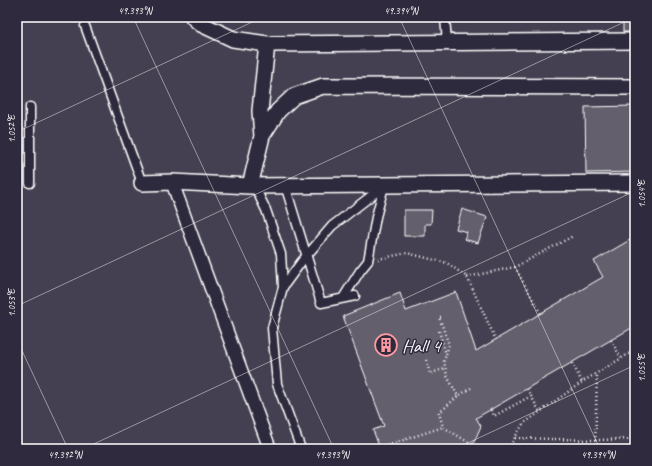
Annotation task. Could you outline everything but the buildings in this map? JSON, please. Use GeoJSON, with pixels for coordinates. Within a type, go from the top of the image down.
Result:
{"type":"FeatureCollection","features":[{"type":"Feature","properties":{"kind":"street"},"geometry":{"type":"LineString","coordinates":[[193,17],[201,24],[234,39],[267,44],[635,41]]}},
{"type":"Feature","properties":{"kind":"street"},"geometry":{"type":"LineString","coordinates":[[252,186],[262,136],[260,111],[267,44]]}},
{"type":"Feature","properties":{"kind":"street"},"geometry":{"type":"LineString","coordinates":[[262,136],[278,111],[294,96],[323,86],[635,87]]}},
{"type":"Feature","properties":{"kind":"street"},"geometry":{"type":"LineString","coordinates":[[142,183],[172,182],[252,186],[635,183]]}},
{"type":"Feature","properties":{"kind":"street"},"geometry":{"type":"LineString","coordinates":[[172,182],[270,449]]}},
{"type":"Feature","properties":{"kind":"lane"},"geometry":{"type":"LineString","coordinates":[[445,17],[447,43]]}},
{"type":"Feature","properties":{"kind":"lane"},"geometry":{"type":"LineString","coordinates":[[85,26],[142,183]]}},
{"type":"Feature","properties":{"kind":"lane"},"geometry":{"type":"LineString","coordinates":[[30,107],[30,183]]}},
{"type":"Feature","properties":{"kind":"lane"},"geometry":{"type":"LineString","coordinates":[[252,186],[266,210],[282,254],[283,287],[272,328],[277,384],[301,449]]}},
{"type":"Feature","properties":{"kind":"lane"},"geometry":{"type":"LineString","coordinates":[[285,186],[321,303],[355,296]]}},
{"type":"Feature","properties":{"kind":"lane"},"geometry":{"type":"LineString","coordinates":[[283,287],[307,255],[332,226],[384,186]]}},
{"type":"Feature","properties":{"kind":"lane"},"geometry":{"type":"LineString","coordinates":[[343,298],[368,261],[376,217],[384,186]]}},
{"type":"Feature","properties":{"kind":"path"},"geometry":{"type":"LineString","coordinates":[[467,277],[515,267],[573,236]]}},
{"type":"Feature","properties":{"kind":"path"},"geometry":{"type":"LineString","coordinates":[[368,261],[408,253],[447,263],[467,277],[496,340]]}},
{"type":"Feature","properties":{"kind":"path"},"geometry":{"type":"LineString","coordinates":[[515,267],[541,314]]}},
{"type":"Feature","properties":{"kind":"path"},"geometry":{"type":"LineString","coordinates":[[441,316],[439,317],[449,345],[444,361],[445,368],[447,376],[458,396]]}},
{"type":"Feature","properties":{"kind":"path"},"geometry":{"type":"LineString","coordinates":[[439,333],[446,355],[449,358]]}},
{"type":"Feature","properties":{"kind":"path"},"geometry":{"type":"LineString","coordinates":[[611,340],[621,358]]}},
{"type":"Feature","properties":{"kind":"path"},"geometry":{"type":"LineString","coordinates":[[447,350],[452,349]]}},
{"type":"Feature","properties":{"kind":"path"},"geometry":{"type":"LineString","coordinates":[[508,449],[524,424],[582,382],[635,350]]}},
{"type":"Feature","properties":{"kind":"path"},"geometry":{"type":"LineString","coordinates":[[427,360],[430,374],[445,368]]}},
{"type":"Feature","properties":{"kind":"path"},"geometry":{"type":"LineString","coordinates":[[428,364],[432,362]]}},
{"type":"Feature","properties":{"kind":"path"},"geometry":{"type":"LineString","coordinates":[[572,363],[582,382]]}},
{"type":"Feature","properties":{"kind":"path"},"geometry":{"type":"LineString","coordinates":[[595,449],[597,374]]}},
{"type":"Feature","properties":{"kind":"path"},"geometry":{"type":"LineString","coordinates":[[471,388],[458,396],[439,413],[443,427],[480,449]]}},
{"type":"Feature","properties":{"kind":"path"},"geometry":{"type":"LineString","coordinates":[[527,389],[540,412]]}},
{"type":"Feature","properties":{"kind":"path"},"geometry":{"type":"LineString","coordinates":[[490,410],[494,416],[531,396]]}},
{"type":"Feature","properties":{"kind":"path"},"geometry":{"type":"LineString","coordinates":[[376,449],[443,427]]}},
{"type":"Feature","properties":{"kind":"path"},"geometry":{"type":"LineString","coordinates":[[514,438],[595,440],[635,439]]}},
{"type":"Feature","properties":{"kind":"shaded area"},"geometry":{"type":"Polygon","coordinates":[[[17,17],[635,17],[635,449],[17,449],[17,17]]]}},
{"type":"Feature","properties":{"kind":"place","name":"Hall 4"},"geometry":{"type":"Point","coordinates":[386,345]}}]}
